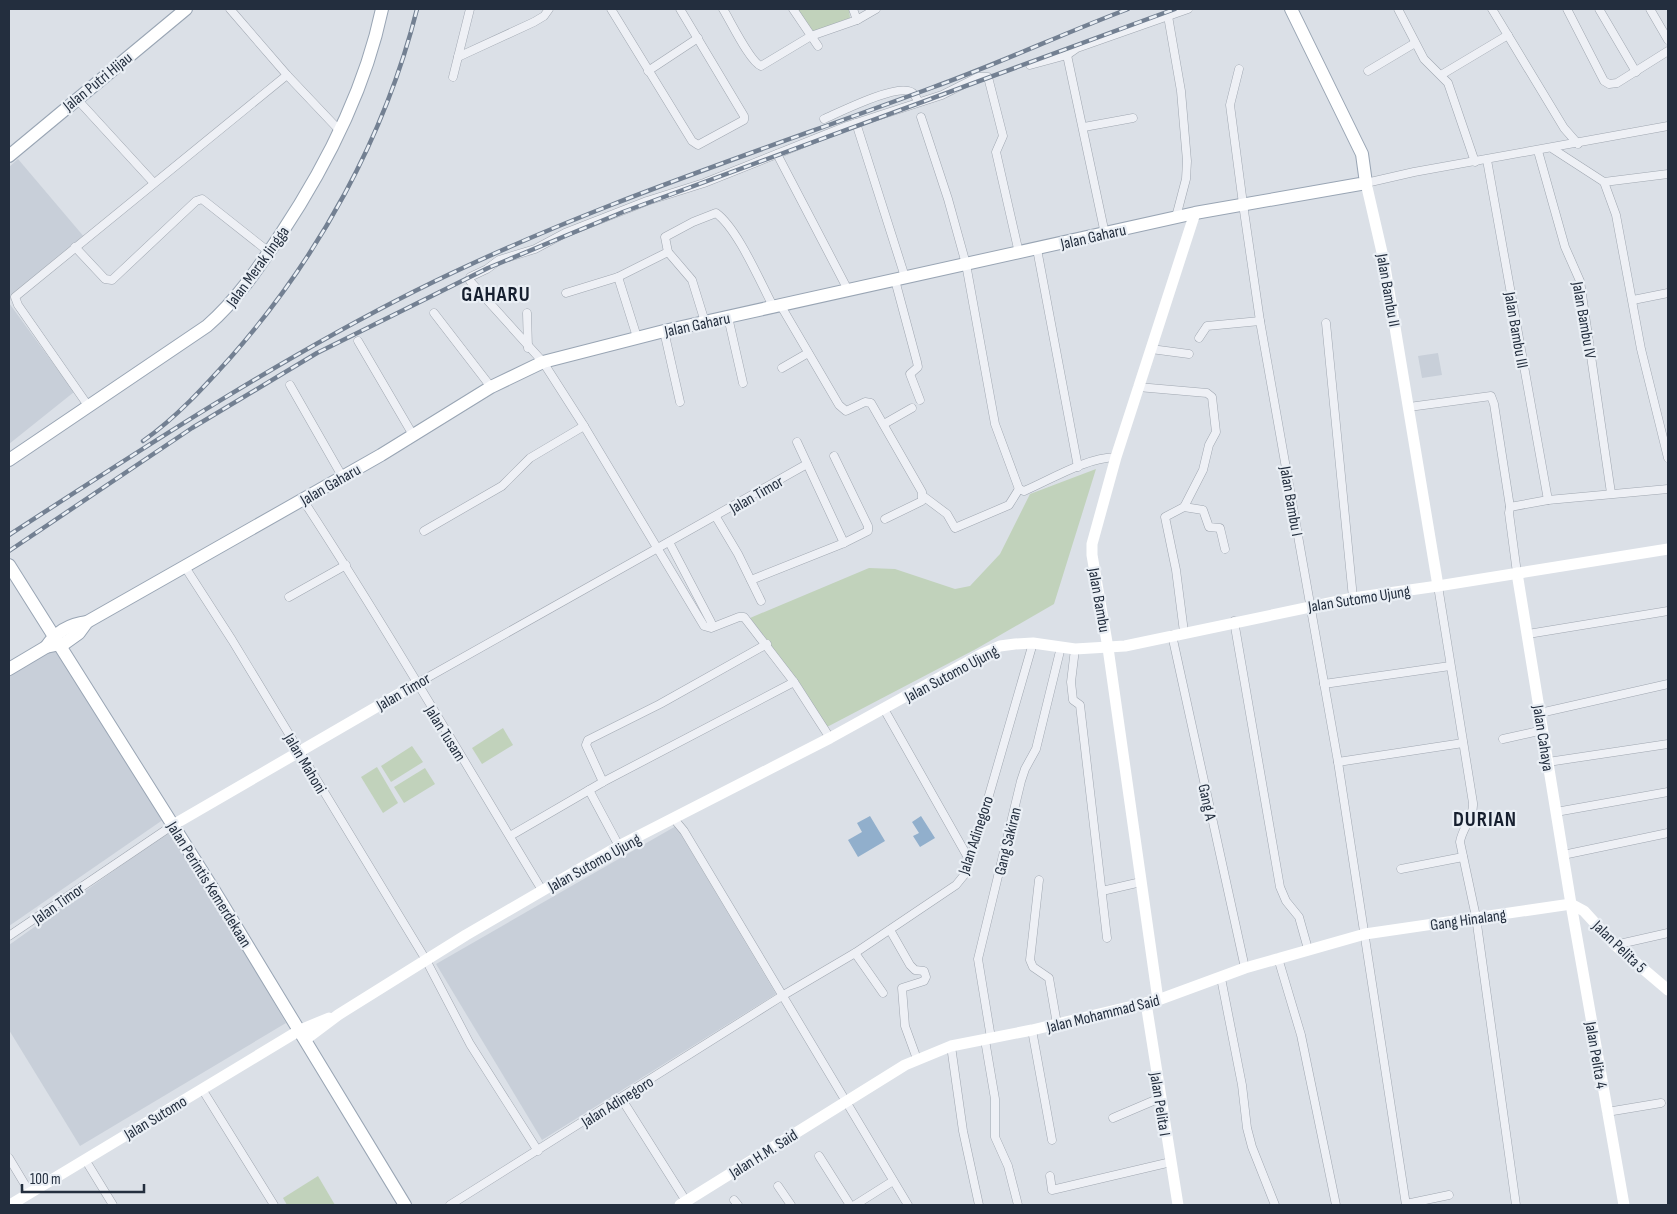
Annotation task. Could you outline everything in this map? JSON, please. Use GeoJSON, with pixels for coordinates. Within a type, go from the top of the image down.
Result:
{"type":"FeatureCollection","features":[{"type":"Feature","properties":{"kind":"main road","name":"Jalan Putri Hijau"},"geometry":{"type":"LineString","coordinates":[[9,156],[76,98],[186,9]]}},
{"type":"Feature","properties":{"kind":"main road","name":"Jalan Merak Jingga"},"geometry":{"type":"LineString","coordinates":[[9,460],[207,326],[221,314],[248,282],[312,187],[340,131],[365,68],[382,9]]}},
{"type":"Feature","properties":{"kind":"main road","name":"Jalan Bambu II"},"geometry":{"type":"LineString","coordinates":[[1291,9],[1362,154],[1366,183]]}},
{"type":"Feature","properties":{"kind":"main road","name":"Jalan Gaharu"},"geometry":{"type":"LineString","coordinates":[[11,664],[57,640],[75,623],[87,622],[303,500],[491,387],[542,362],[637,337],[1184,215],[1366,183]]}},
{"type":"Feature","properties":{"kind":"main road","name":"Jalan Perintis Kemerdekaan"},"geometry":{"type":"LineString","coordinates":[[9,565],[178,822],[405,1205]]}},
{"type":"Feature","properties":{"kind":"street"},"geometry":{"type":"LineString","coordinates":[[230,9],[287,75],[340,131]]}},
{"type":"Feature","properties":{"kind":"street"},"geometry":{"type":"LineString","coordinates":[[453,77],[470,9]]}},
{"type":"Feature","properties":{"kind":"street"},"geometry":{"type":"LineString","coordinates":[[458,57],[534,22],[544,16],[549,9]]}},
{"type":"Feature","properties":{"kind":"street"},"geometry":{"type":"LineString","coordinates":[[611,9],[696,145],[701,145],[744,120],[742,112],[680,9]]}},
{"type":"Feature","properties":{"kind":"street"},"geometry":{"type":"LineString","coordinates":[[723,9],[758,65],[766,64],[811,36],[858,20],[876,9]]}},
{"type":"Feature","properties":{"kind":"street"},"geometry":{"type":"LineString","coordinates":[[793,9],[818,46]]}},
{"type":"Feature","properties":{"kind":"street"},"geometry":{"type":"LineString","coordinates":[[853,9],[858,20]]}},
{"type":"Feature","properties":{"kind":"street"},"geometry":{"type":"LineString","coordinates":[[1030,65],[1067,55],[1077,48],[1188,9]]}},
{"type":"Feature","properties":{"kind":"street"},"geometry":{"type":"LineString","coordinates":[[1398,9],[1415,44],[1428,65],[1448,83],[1475,162]]}},
{"type":"Feature","properties":{"kind":"street"},"geometry":{"type":"LineString","coordinates":[[1492,9],[1564,128],[1578,144]]}},
{"type":"Feature","properties":{"kind":"street"},"geometry":{"type":"LineString","coordinates":[[1568,9],[1606,83],[1617,83],[1668,51]]}},
{"type":"Feature","properties":{"kind":"street"},"geometry":{"type":"LineString","coordinates":[[1599,9],[1636,72]]}},
{"type":"Feature","properties":{"kind":"street"},"geometry":{"type":"LineString","coordinates":[[1650,9],[1668,40]]}},
{"type":"Feature","properties":{"kind":"street"},"geometry":{"type":"LineString","coordinates":[[1168,16],[1181,92],[1187,161],[1184,215]]}},
{"type":"Feature","properties":{"kind":"street"},"geometry":{"type":"LineString","coordinates":[[1441,75],[1508,35]]}},
{"type":"Feature","properties":{"kind":"street"},"geometry":{"type":"LineString","coordinates":[[648,71],[698,38]]}},
{"type":"Feature","properties":{"kind":"street"},"geometry":{"type":"LineString","coordinates":[[1368,71],[1415,44]]}},
{"type":"Feature","properties":{"kind":"street"},"geometry":{"type":"LineString","coordinates":[[1067,55],[1084,127],[1105,234]]}},
{"type":"Feature","properties":{"kind":"street","name":"Jalan Bambu I"},"geometry":{"type":"LineString","coordinates":[[1239,69],[1230,105],[1260,321],[1338,762],[1406,1205]]}},
{"type":"Feature","properties":{"kind":"street"},"geometry":{"type":"LineString","coordinates":[[89,407],[15,300],[18,293],[287,75]]}},
{"type":"Feature","properties":{"kind":"street"},"geometry":{"type":"LineString","coordinates":[[830,738],[767,644],[742,616],[711,628],[704,626],[584,426],[542,362],[470,281],[470,277],[488,269],[499,260],[535,249],[565,233],[647,201],[704,183],[856,123],[942,95],[978,77],[988,76],[1003,136],[996,152],[1019,253]]}},
{"type":"Feature","properties":{"kind":"street"},"geometry":{"type":"LineString","coordinates":[[824,119],[879,96],[907,90],[915,94],[918,102]]}},
{"type":"Feature","properties":{"kind":"street"},"geometry":{"type":"LineString","coordinates":[[76,98],[153,182]]}},
{"type":"Feature","properties":{"kind":"street"},"geometry":{"type":"LineString","coordinates":[[921,117],[948,199],[966,264],[995,424],[1019,489]]}},
{"type":"Feature","properties":{"kind":"street"},"geometry":{"type":"LineString","coordinates":[[1084,127],[1133,118]]}},
{"type":"Feature","properties":{"kind":"street"},"geometry":{"type":"LineString","coordinates":[[856,123],[900,278],[918,367],[910,374],[920,400]]}},
{"type":"Feature","properties":{"kind":"street"},"geometry":{"type":"LineString","coordinates":[[1366,183],[1414,172],[1578,144],[1668,126]]}},
{"type":"Feature","properties":{"kind":"street"},"geometry":{"type":"LineString","coordinates":[[1553,148],[1604,182],[1616,215],[1644,358],[1668,458]]}},
{"type":"Feature","properties":{"kind":"street","name":"Jalan Bambu IV"},"geometry":{"type":"LineString","coordinates":[[1538,151],[1566,247],[1580,281],[1611,493]]}},
{"type":"Feature","properties":{"kind":"street"},"geometry":{"type":"LineString","coordinates":[[777,154],[848,290]]}},
{"type":"Feature","properties":{"kind":"street","name":"Jalan Bambu III"},"geometry":{"type":"LineString","coordinates":[[1487,160],[1548,500]]}},
{"type":"Feature","properties":{"kind":"street"},"geometry":{"type":"LineString","coordinates":[[1604,182],[1668,174]]}},
{"type":"Feature","properties":{"kind":"street","name":"Jalan Bambu II"},"geometry":{"type":"LineString","coordinates":[[1366,183],[1384,261],[1438,586]]}},
{"type":"Feature","properties":{"kind":"street"},"geometry":{"type":"LineString","coordinates":[[75,247],[104,279],[112,280],[196,201],[202,199],[269,252]]}},
{"type":"Feature","properties":{"kind":"street"},"geometry":{"type":"LineString","coordinates":[[704,322],[692,280],[668,252],[665,241],[667,235],[716,213],[725,222],[740,245],[842,409],[848,410],[868,402],[884,424],[923,496],[947,514],[954,528],[1009,505],[1019,489]]}},
{"type":"Feature","properties":{"kind":"street","name":"Jalan Bambu"},"geometry":{"type":"LineString","coordinates":[[1158,1000],[1108,648],[1092,554],[1093,536],[1114,457],[1150,349],[1184,215]]}},
{"type":"Feature","properties":{"kind":"street"},"geometry":{"type":"LineString","coordinates":[[1037,249],[1078,468]]}},
{"type":"Feature","properties":{"kind":"street"},"geometry":{"type":"LineString","coordinates":[[566,293],[618,277],[668,252]]}},
{"type":"Feature","properties":{"kind":"street"},"geometry":{"type":"LineString","coordinates":[[618,277],[637,337]]}},
{"type":"Feature","properties":{"kind":"street"},"geometry":{"type":"LineString","coordinates":[[1633,300],[1668,293]]}},
{"type":"Feature","properties":{"kind":"street"},"geometry":{"type":"LineString","coordinates":[[434,313],[491,387]]}},
{"type":"Feature","properties":{"kind":"street"},"geometry":{"type":"LineString","coordinates":[[527,313],[528,348]]}},
{"type":"Feature","properties":{"kind":"street"},"geometry":{"type":"LineString","coordinates":[[728,317],[743,383]]}},
{"type":"Feature","properties":{"kind":"street"},"geometry":{"type":"LineString","coordinates":[[1199,338],[1207,326],[1260,321]]}},
{"type":"Feature","properties":{"kind":"street"},"geometry":{"type":"LineString","coordinates":[[1326,323],[1353,598]]}},
{"type":"Feature","properties":{"kind":"street"},"geometry":{"type":"LineString","coordinates":[[664,331],[680,402]]}},
{"type":"Feature","properties":{"kind":"street"},"geometry":{"type":"LineString","coordinates":[[358,341],[413,435]]}},
{"type":"Feature","properties":{"kind":"street"},"geometry":{"type":"LineString","coordinates":[[1150,349],[1189,354]]}},
{"type":"Feature","properties":{"kind":"street"},"geometry":{"type":"LineString","coordinates":[[782,368],[808,353]]}},
{"type":"Feature","properties":{"kind":"street"},"geometry":{"type":"LineString","coordinates":[[290,385],[342,476]]}},
{"type":"Feature","properties":{"kind":"street"},"geometry":{"type":"LineString","coordinates":[[1138,387],[1212,396],[1216,436],[1208,445],[1203,470],[1184,507],[1165,517],[1176,570],[1184,632]]}},
{"type":"Feature","properties":{"kind":"street"},"geometry":{"type":"LineString","coordinates":[[1409,407],[1491,396],[1494,404],[1510,510],[1517,573]]}},
{"type":"Feature","properties":{"kind":"street"},"geometry":{"type":"LineString","coordinates":[[884,424],[912,408]]}},
{"type":"Feature","properties":{"kind":"street"},"geometry":{"type":"LineString","coordinates":[[424,531],[502,486],[530,458],[584,426]]}},
{"type":"Feature","properties":{"kind":"street"},"geometry":{"type":"LineString","coordinates":[[797,442],[844,543]]}},
{"type":"Feature","properties":{"kind":"street"},"geometry":{"type":"LineString","coordinates":[[751,580],[844,543],[869,529],[834,456]]}},
{"type":"Feature","properties":{"kind":"street"},"geometry":{"type":"LineString","coordinates":[[1019,489],[1024,491],[1101,459],[1114,457]]}},
{"type":"Feature","properties":{"kind":"street","name":"Jalan Timor"},"geometry":{"type":"LineString","coordinates":[[9,936],[178,822],[298,751],[807,464]]}},
{"type":"Feature","properties":{"kind":"street"},"geometry":{"type":"LineString","coordinates":[[1510,510],[1548,500],[1668,489]]}},
{"type":"Feature","properties":{"kind":"street"},"geometry":{"type":"LineString","coordinates":[[885,519],[922,501],[923,496]]}},
{"type":"Feature","properties":{"kind":"street","name":"Jalan Tusam"},"geometry":{"type":"LineString","coordinates":[[303,500],[346,565],[416,684],[542,890]]}},
{"type":"Feature","properties":{"kind":"street"},"geometry":{"type":"LineString","coordinates":[[1184,507],[1203,510],[1209,527],[1220,528],[1225,549]]}},
{"type":"Feature","properties":{"kind":"street"},"geometry":{"type":"LineString","coordinates":[[716,517],[761,601]]}},
{"type":"Feature","properties":{"kind":"street"},"geometry":{"type":"LineString","coordinates":[[669,542],[711,622]]}},
{"type":"Feature","properties":{"kind":"street","name":"Jalan Sutomo Ujung"},"geometry":{"type":"LineString","coordinates":[[303,1034],[338,1015],[542,890],[619,846],[830,738],[982,654],[1000,646],[1032,643],[1076,648],[1108,648],[1353,598],[1668,549]]}},
{"type":"Feature","properties":{"kind":"street"},"geometry":{"type":"LineString","coordinates":[[289,597],[346,565]]}},
{"type":"Feature","properties":{"kind":"street","name":"Jalan Mahoni"},"geometry":{"type":"LineString","coordinates":[[185,567],[426,960],[470,1044],[538,1151]]}},
{"type":"Feature","properties":{"kind":"street","name":"Jalan Cahaya"},"geometry":{"type":"LineString","coordinates":[[1517,573],[1564,855],[1570,904]]}},
{"type":"Feature","properties":{"kind":"street"},"geometry":{"type":"LineString","coordinates":[[1438,586],[1473,808],[1460,839],[1476,917],[1516,1205]]}},
{"type":"Feature","properties":{"kind":"street"},"geometry":{"type":"LineString","coordinates":[[1528,634],[1668,612]]}},
{"type":"Feature","properties":{"kind":"street"},"geometry":{"type":"LineString","coordinates":[[1234,621],[1280,887],[1286,900],[1299,917],[1308,949]]}},
{"type":"Feature","properties":{"kind":"street","name":"Gang A"},"geometry":{"type":"LineString","coordinates":[[1172,635],[1245,968]]}},
{"type":"Feature","properties":{"kind":"street","name":"Jalan Adinegoro"},"geometry":{"type":"LineString","coordinates":[[450,1205],[782,996],[855,953],[956,885],[965,874],[970,861],[1032,643]]}},
{"type":"Feature","properties":{"kind":"street"},"geometry":{"type":"LineString","coordinates":[[603,782],[586,745],[588,740],[660,704],[767,644]]}},
{"type":"Feature","properties":{"kind":"street","name":"Gang Sakiran"},"geometry":{"type":"LineString","coordinates":[[1018,1205],[1008,1166],[995,1137],[995,1099],[978,959],[1025,769],[1036,749],[1061,647]]}},
{"type":"Feature","properties":{"kind":"street"},"geometry":{"type":"LineString","coordinates":[[1076,648],[1071,691],[1073,700],[1080,705],[1108,938]]}},
{"type":"Feature","properties":{"kind":"street"},"geometry":{"type":"LineString","coordinates":[[1324,684],[1450,666]]}},
{"type":"Feature","properties":{"kind":"street"},"geometry":{"type":"LineString","coordinates":[[510,836],[603,782],[794,682]]}},
{"type":"Feature","properties":{"kind":"street"},"geometry":{"type":"LineString","coordinates":[[1540,713],[1668,684]]}},
{"type":"Feature","properties":{"kind":"street"},"geometry":{"type":"LineString","coordinates":[[884,709],[970,861]]}},
{"type":"Feature","properties":{"kind":"street"},"geometry":{"type":"LineString","coordinates":[[1503,739],[1543,730]]}},
{"type":"Feature","properties":{"kind":"street"},"geometry":{"type":"LineString","coordinates":[[1338,762],[1463,743]]}},
{"type":"Feature","properties":{"kind":"street"},"geometry":{"type":"LineString","coordinates":[[1548,762],[1668,744]]}},
{"type":"Feature","properties":{"kind":"street"},"geometry":{"type":"LineString","coordinates":[[589,790],[619,846]]}},
{"type":"Feature","properties":{"kind":"street"},"geometry":{"type":"LineString","coordinates":[[1556,812],[1668,792]]}},
{"type":"Feature","properties":{"kind":"street"},"geometry":{"type":"LineString","coordinates":[[674,819],[689,839],[908,1205]]}},
{"type":"Feature","properties":{"kind":"street"},"geometry":{"type":"LineString","coordinates":[[1564,855],[1668,833]]}},
{"type":"Feature","properties":{"kind":"street"},"geometry":{"type":"LineString","coordinates":[[1401,868],[1463,857]]}},
{"type":"Feature","properties":{"kind":"street"},"geometry":{"type":"LineString","coordinates":[[1039,880],[1030,960],[1033,967],[1049,978],[1057,1024]]}},
{"type":"Feature","properties":{"kind":"street"},"geometry":{"type":"LineString","coordinates":[[1102,891],[1141,882]]}},
{"type":"Feature","properties":{"kind":"street","name":"Gang Hinalang"},"geometry":{"type":"LineString","coordinates":[[1365,934],[1570,904]]}},
{"type":"Feature","properties":{"kind":"street","name":"Jalan Pelita 5"},"geometry":{"type":"LineString","coordinates":[[1570,904],[1584,911],[1615,945],[1668,990]]}},
{"type":"Feature","properties":{"kind":"street","name":"Jalan Pelita 4"},"geometry":{"type":"LineString","coordinates":[[1570,904],[1624,1205]]}},
{"type":"Feature","properties":{"kind":"street"},"geometry":{"type":"LineString","coordinates":[[890,930],[910,965],[914,970],[924,971],[926,977],[924,981],[903,987],[902,990],[905,1026],[917,1059]]}},
{"type":"Feature","properties":{"kind":"street"},"geometry":{"type":"LineString","coordinates":[[1615,945],[1668,933]]}},
{"type":"Feature","properties":{"kind":"street","name":"Jalan Mohammad Said"},"geometry":{"type":"LineString","coordinates":[[847,1102],[917,1059],[951,1046],[1032,1030],[1158,1000],[1245,968],[1365,934]]}},
{"type":"Feature","properties":{"kind":"street"},"geometry":{"type":"LineString","coordinates":[[855,953],[883,992]]}},
{"type":"Feature","properties":{"kind":"street"},"geometry":{"type":"LineString","coordinates":[[1278,958],[1301,1036],[1336,1205]]}},
{"type":"Feature","properties":{"kind":"street"},"geometry":{"type":"LineString","coordinates":[[1221,978],[1242,1085],[1247,1128],[1252,1147],[1276,1205]]}},
{"type":"Feature","properties":{"kind":"street","name":"Jalan Pelita I"},"geometry":{"type":"LineString","coordinates":[[1146,1003],[1178,1205]]}},
{"type":"Feature","properties":{"kind":"street"},"geometry":{"type":"LineString","coordinates":[[1032,1030],[1052,1140]]}},
{"type":"Feature","properties":{"kind":"street","name":"Jalan Sutomo"},"geometry":{"type":"LineString","coordinates":[[10,1205],[86,1161],[202,1089],[303,1034]]}},
{"type":"Feature","properties":{"kind":"street"},"geometry":{"type":"LineString","coordinates":[[951,1046],[962,1131],[979,1205]]}},
{"type":"Feature","properties":{"kind":"street"},"geometry":{"type":"LineString","coordinates":[[202,1089],[274,1205]]}},
{"type":"Feature","properties":{"kind":"street"},"geometry":{"type":"LineString","coordinates":[[621,1098],[683,1203]]}},
{"type":"Feature","properties":{"kind":"street"},"geometry":{"type":"LineString","coordinates":[[1113,1118],[1160,1098]]}},
{"type":"Feature","properties":{"kind":"street","name":"Jalan H.M. Said"},"geometry":{"type":"LineString","coordinates":[[683,1203],[847,1102]]}},
{"type":"Feature","properties":{"kind":"street"},"geometry":{"type":"LineString","coordinates":[[1607,1112],[1661,1103]]}},
{"type":"Feature","properties":{"kind":"street"},"geometry":{"type":"LineString","coordinates":[[819,1156],[850,1205]]}},
{"type":"Feature","properties":{"kind":"street"},"geometry":{"type":"LineString","coordinates":[[9,1158],[30,1193]]}},
{"type":"Feature","properties":{"kind":"street"},"geometry":{"type":"LineString","coordinates":[[86,1161],[113,1205]]}},
{"type":"Feature","properties":{"kind":"street"},"geometry":{"type":"LineString","coordinates":[[1050,1176],[1052,1190],[1171,1162]]}},
{"type":"Feature","properties":{"kind":"street"},"geometry":{"type":"LineString","coordinates":[[855,1205],[893,1181]]}},
{"type":"Feature","properties":{"kind":"street"},"geometry":{"type":"LineString","coordinates":[[778,1186],[791,1205]]}},
{"type":"Feature","properties":{"kind":"street"},"geometry":{"type":"LineString","coordinates":[[1406,1205],[1449,1196]]}},
{"type":"Feature","properties":{"kind":"shaded area"},"geometry":{"type":"Polygon","coordinates":[[[18,159],[85,238],[9,301],[9,167],[18,159]]]}},
{"type":"Feature","properties":{"kind":"shaded area"},"geometry":{"type":"Polygon","coordinates":[[[9,303],[74,392],[9,444],[9,303]]]}},
{"type":"Feature","properties":{"kind":"shaded area"},"geometry":{"type":"Polygon","coordinates":[[[1438,353],[1442,375],[1422,378],[1418,356],[1438,353]]]}},
{"type":"Feature","properties":{"kind":"shaded area"},"geometry":{"type":"Polygon","coordinates":[[[60,645],[167,817],[9,926],[9,674],[60,645]]]}},
{"type":"Feature","properties":{"kind":"shaded area"},"geometry":{"type":"Polygon","coordinates":[[[676,826],[776,994],[542,1140],[436,964],[676,826]]]}},
{"type":"Feature","properties":{"kind":"shaded area"},"geometry":{"type":"Polygon","coordinates":[[[174,828],[286,1023],[80,1146],[9,1030],[9,945],[174,828]]]}},
{"type":"Feature","properties":{"kind":"green space"},"geometry":{"type":"Polygon","coordinates":[[[797,9],[849,9],[850,18],[812,32],[797,9]]]}},
{"type":"Feature","properties":{"kind":"green space"},"geometry":{"type":"Polygon","coordinates":[[[1096,469],[1054,604],[976,649],[827,727],[799,682],[750,618],[869,568],[895,569],[955,589],[970,586],[1000,554],[1030,494],[1096,469]]]}},
{"type":"Feature","properties":{"kind":"green space"},"geometry":{"type":"Polygon","coordinates":[[[503,728],[513,745],[482,764],[472,748],[503,728]]]}},
{"type":"Feature","properties":{"kind":"green space"},"geometry":{"type":"Polygon","coordinates":[[[412,746],[423,762],[391,782],[381,766],[412,746]]]}},
{"type":"Feature","properties":{"kind":"green space"},"geometry":{"type":"Polygon","coordinates":[[[377,767],[398,803],[383,813],[361,777],[377,767]]]}},
{"type":"Feature","properties":{"kind":"green space"},"geometry":{"type":"Polygon","coordinates":[[[425,768],[435,784],[404,803],[394,787],[425,768]]]}},
{"type":"Feature","properties":{"kind":"green space"},"geometry":{"type":"Polygon","coordinates":[[[318,1176],[335,1205],[287,1205],[283,1198],[318,1176]]]}},
{"type":"Feature","properties":{"kind":"water"},"geometry":{"type":"Polygon","coordinates":[[[870,816],[885,841],[858,857],[848,840],[862,832],[857,823],[870,816]]]}},
{"type":"Feature","properties":{"kind":"water"},"geometry":{"type":"Polygon","coordinates":[[[921,816],[935,838],[920,847],[913,836],[919,833],[912,822],[921,816]]]}},
{"type":"Feature","properties":{"kind":"railway"},"geometry":{"type":"LineString","coordinates":[[143,441],[179,412],[231,357],[263,319],[320,237],[345,194],[387,103],[417,9]]}},
{"type":"Feature","properties":{"kind":"railway"},"geometry":{"type":"LineString","coordinates":[[9,535],[209,407],[311,347],[415,291],[478,261],[541,233],[670,182],[956,79],[1128,9]]}},
{"type":"Feature","properties":{"kind":"railway"},"geometry":{"type":"LineString","coordinates":[[9,551],[192,428],[317,353],[488,268],[623,212],[1175,9]]}},
{"type":"Feature","properties":{"kind":"district","name":"GAHARU"},"geometry":{"type":"Point","coordinates":[496,294]}},
{"type":"Feature","properties":{"kind":"district","name":"DURIAN"},"geometry":{"type":"Point","coordinates":[1485,819]}}]}
